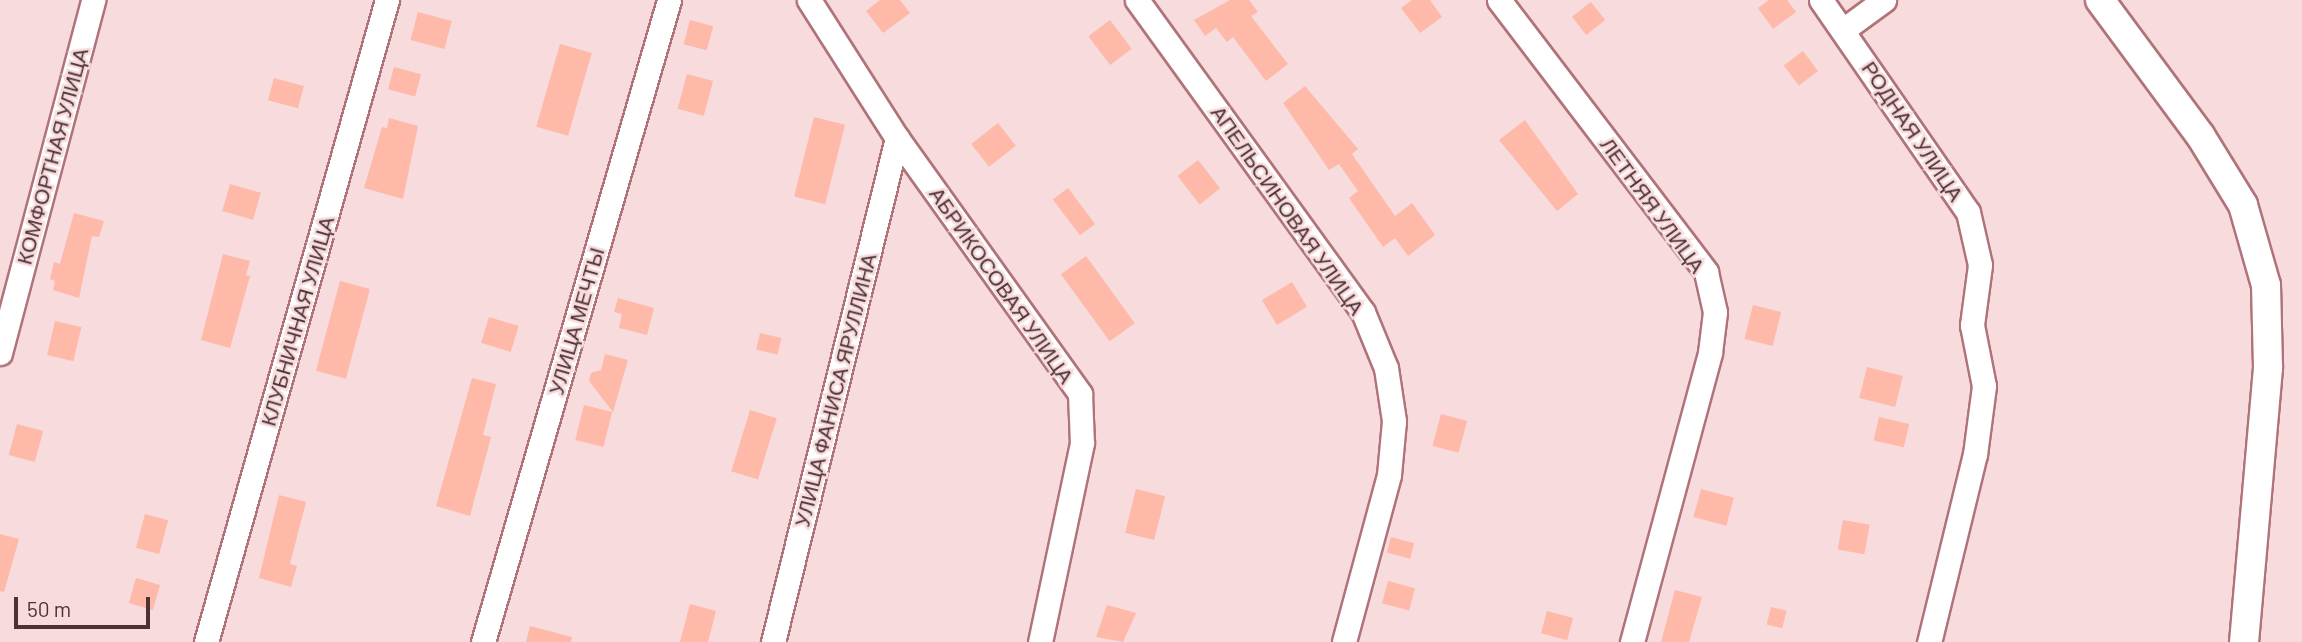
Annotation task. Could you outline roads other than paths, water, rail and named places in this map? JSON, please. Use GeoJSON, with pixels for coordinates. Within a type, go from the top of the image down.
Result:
{"type":"FeatureCollection","features":[{"type":"Feature","properties":{"kind":"main road"},"geometry":{"type":"LineString","coordinates":[[2100,0],[2200,135],[2243,205],[2266,285],[2268,368],[2244,642]]}},
{"type":"Feature","properties":{"kind":"street","name":"КОМФОРТНАЯ УЛИЦА"},"geometry":{"type":"LineString","coordinates":[[0,353],[93,0]]}},
{"type":"Feature","properties":{"kind":"street","name":"КЛУБНИЧНАЯ УЛИЦА"},"geometry":{"type":"LineString","coordinates":[[206,642],[387,0]]}},
{"type":"Feature","properties":{"kind":"street","name":"УЛИЦА МЕЧТЫ"},"geometry":{"type":"LineString","coordinates":[[483,642],[669,0]]}},
{"type":"Feature","properties":{"kind":"street","name":"АБРИКОСОВАЯ УЛИЦА"},"geometry":{"type":"LineString","coordinates":[[809,0],[897,138],[1080,394],[1082,443],[1040,642]]}},
{"type":"Feature","properties":{"kind":"street","name":"АПЕЛЬСИНОВАЯ УЛИЦА"},"geometry":{"type":"LineString","coordinates":[[1138,0],[1363,312],[1386,368],[1394,421],[1389,475],[1344,642]]}},
{"type":"Feature","properties":{"kind":"street","name":"ЛЕТНЯЯ УЛИЦА"},"geometry":{"type":"LineString","coordinates":[[1499,0],[1706,272],[1715,312],[1710,353],[1632,642]]}},
{"type":"Feature","properties":{"kind":"street","name":"РОДНАЯ УЛИЦА"},"geometry":{"type":"LineString","coordinates":[[1821,0],[1968,212],[1980,265],[1972,325],[1984,386],[1975,454],[1929,642]]}},
{"type":"Feature","properties":{"kind":"street"},"geometry":{"type":"LineString","coordinates":[[1843,30],[1884,0]]}},
{"type":"Feature","properties":{"kind":"street","name":"УЛИЦА ФАНИСА ЯРУЛЛИНА"},"geometry":{"type":"LineString","coordinates":[[773,642],[897,138]]}}]}
